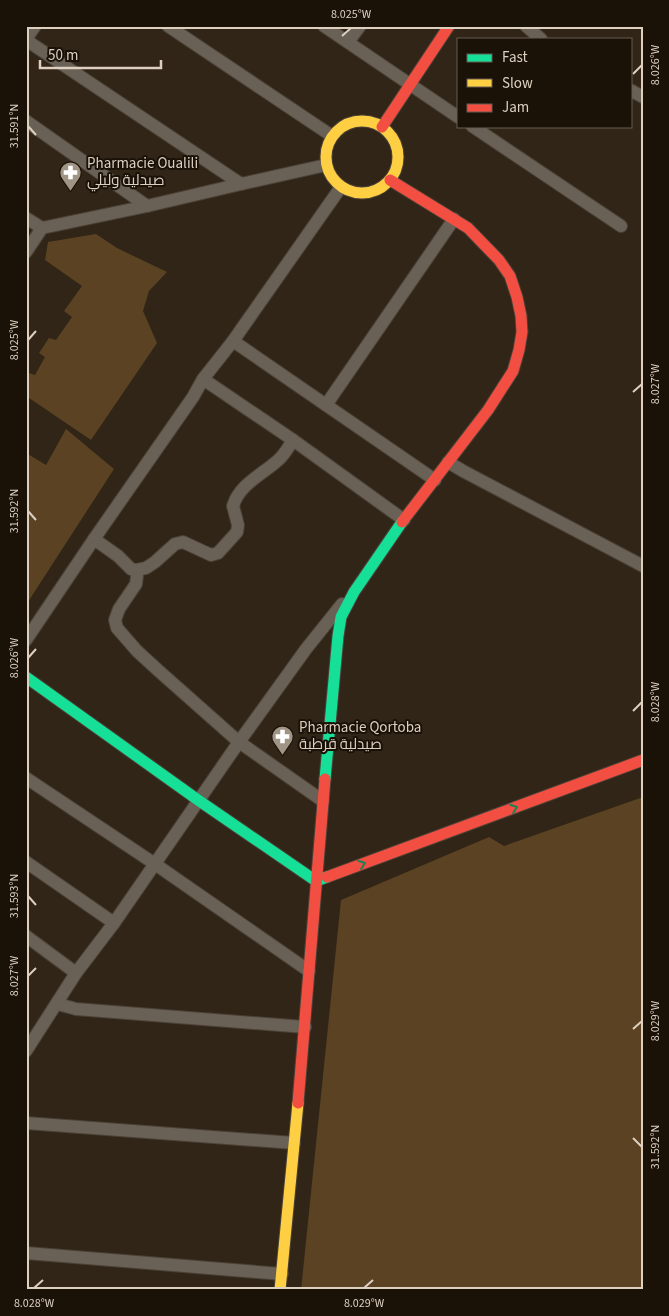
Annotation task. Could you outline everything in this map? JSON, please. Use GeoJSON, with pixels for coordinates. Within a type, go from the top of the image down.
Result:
{"type":"FeatureCollection","features":[{"type":"Feature","properties":{"kind":"street"},"geometry":{"type":"LineString","coordinates":[[35,26],[26,39],[241,184]]}},
{"type":"Feature","properties":{"kind":"street"},"geometry":{"type":"LineString","coordinates":[[168,26],[332,136]]}},
{"type":"Feature","properties":{"kind":"street"},"geometry":{"type":"LineString","coordinates":[[324,26],[457,116]]}},
{"type":"Feature","properties":{"kind":"street"},"geometry":{"type":"LineString","coordinates":[[348,42],[360,26]]}},
{"type":"Feature","properties":{"kind":"street"},"geometry":{"type":"LineString","coordinates":[[382,127],[449,26]]}},
{"type":"Feature","properties":{"kind":"street"},"geometry":{"type":"LineString","coordinates":[[526,26],[540,38]]}},
{"type":"Feature","properties":{"kind":"street"},"geometry":{"type":"LineString","coordinates":[[26,121],[146,206]]}},
{"type":"Feature","properties":{"kind":"street"},"geometry":{"type":"LineString","coordinates":[[355,121],[372,122],[382,127],[393,139],[397,149],[397,165],[390,180],[382,187],[367,193],[351,191],[341,187],[332,177],[326,165],[326,152],[332,136],[340,128],[355,121]]}},
{"type":"Feature","properties":{"kind":"street"},"geometry":{"type":"LineString","coordinates":[[475,128],[621,226]]}},
{"type":"Feature","properties":{"kind":"street"},"geometry":{"type":"LineString","coordinates":[[26,218],[42,228],[326,165]]}},
{"type":"Feature","properties":{"kind":"street"},"geometry":{"type":"LineString","coordinates":[[26,1051],[58,1004],[76,973],[114,923],[239,742],[306,649],[354,592],[404,520],[488,410],[513,371],[522,332],[517,297],[510,276],[499,260],[468,228],[390,180]]}},
{"type":"Feature","properties":{"kind":"street"},"geometry":{"type":"LineString","coordinates":[[26,640],[193,397],[203,379],[233,341],[341,187]]}},
{"type":"Feature","properties":{"kind":"street"},"geometry":{"type":"LineString","coordinates":[[326,405],[454,218]]}},
{"type":"Feature","properties":{"kind":"street"},"geometry":{"type":"LineString","coordinates":[[26,252],[42,228]]}},
{"type":"Feature","properties":{"kind":"street"},"geometry":{"type":"LineString","coordinates":[[233,341],[435,480]]}},
{"type":"Feature","properties":{"kind":"street"},"geometry":{"type":"LineString","coordinates":[[203,379],[293,440],[404,520]]}},
{"type":"Feature","properties":{"kind":"street"},"geometry":{"type":"LineString","coordinates":[[94,539],[118,556],[131,569],[136,570],[146,568],[156,562],[175,544],[182,542],[210,555],[218,553],[237,532],[238,525],[232,506],[240,493],[247,484],[278,461],[293,440]]}},
{"type":"Feature","properties":{"kind":"street"},"geometry":{"type":"LineString","coordinates":[[448,462],[643,566]]}},
{"type":"Feature","properties":{"kind":"street"},"geometry":{"type":"LineString","coordinates":[[136,570],[136,584],[119,609],[115,620],[117,628],[137,651],[239,742],[323,801]]}},
{"type":"Feature","properties":{"kind":"street"},"geometry":{"type":"LineString","coordinates":[[280,1290],[305,1027],[338,636],[341,617],[354,592]]}},
{"type":"Feature","properties":{"kind":"street"},"geometry":{"type":"LineString","coordinates":[[26,677],[198,800],[316,881]]}},
{"type":"Feature","properties":{"kind":"street"},"geometry":{"type":"LineString","coordinates":[[316,881],[643,760]]}},
{"type":"Feature","properties":{"kind":"street"},"geometry":{"type":"LineString","coordinates":[[26,778],[155,864],[309,971]]}},
{"type":"Feature","properties":{"kind":"street"},"geometry":{"type":"LineString","coordinates":[[26,862],[114,923]]}},
{"type":"Feature","properties":{"kind":"street"},"geometry":{"type":"LineString","coordinates":[[26,936],[76,973]]}},
{"type":"Feature","properties":{"kind":"street"},"geometry":{"type":"LineString","coordinates":[[58,1004],[76,1009],[305,1027]]}},
{"type":"Feature","properties":{"kind":"street"},"geometry":{"type":"LineString","coordinates":[[26,1123],[294,1144]]}},
{"type":"Feature","properties":{"kind":"street"},"geometry":{"type":"LineString","coordinates":[[26,1253],[282,1274]]}},
{"type":"Feature","properties":{"kind":"shaded area"},"geometry":{"type":"Polygon","coordinates":[[[96,234],[117,248],[167,272],[149,291],[143,311],[157,343],[91,440],[26,396],[26,372],[35,375],[45,357],[39,353],[49,338],[56,340],[72,317],[64,311],[82,286],[45,260],[48,242],[96,234]]]}},
{"type":"Feature","properties":{"kind":"shaded area"},"geometry":{"type":"Polygon","coordinates":[[[66,429],[114,469],[26,605],[26,453],[46,465],[66,429]]]}},
{"type":"Feature","properties":{"kind":"shaded area"},"geometry":{"type":"Polygon","coordinates":[[[643,797],[643,1290],[301,1290],[341,900],[489,837],[504,846],[643,797]]]}},
{"type":"Feature","properties":{"kind":"traffic: fast"},"geometry":{"type":"LineString","coordinates":[[325,779],[341,617],[354,592],[402,522]]}},
{"type":"Feature","properties":{"kind":"traffic: fast"},"geometry":{"type":"LineString","coordinates":[[26,677],[198,800],[316,881],[327,877]]}},
{"type":"Feature","properties":{"kind":"traffic: slow"},"geometry":{"type":"LineString","coordinates":[[362,121],[376,124],[388,131],[395,143],[398,157],[395,171],[388,183],[376,190],[362,193],[348,190],[336,183],[329,171],[326,157],[329,143],[336,131],[348,124],[362,121]]}},
{"type":"Feature","properties":{"kind":"traffic: slow"},"geometry":{"type":"LineString","coordinates":[[280,1290],[298,1103]]}},
{"type":"Feature","properties":{"kind":"traffic: jam"},"geometry":{"type":"LineString","coordinates":[[382,127],[449,26]]}},
{"type":"Feature","properties":{"kind":"traffic: jam"},"geometry":{"type":"LineString","coordinates":[[390,180],[468,228],[499,260],[510,276],[517,297],[522,332],[513,371],[488,410],[402,522]]}},
{"type":"Feature","properties":{"kind":"traffic: jam"},"geometry":{"type":"LineString","coordinates":[[327,877],[643,760]]}},
{"type":"Feature","properties":{"kind":"traffic: jam"},"geometry":{"type":"LineString","coordinates":[[298,1103],[325,779]]}},
{"type":"Feature","properties":{"kind":"place","name":"Pharmacie Oualili صيدلية وليلي"},"geometry":{"type":"Point","coordinates":[71,191]}},
{"type":"Feature","properties":{"kind":"place","name":"Pharmacie Qortoba صيدلية قرطبة"},"geometry":{"type":"Point","coordinates":[283,755]}}]}
